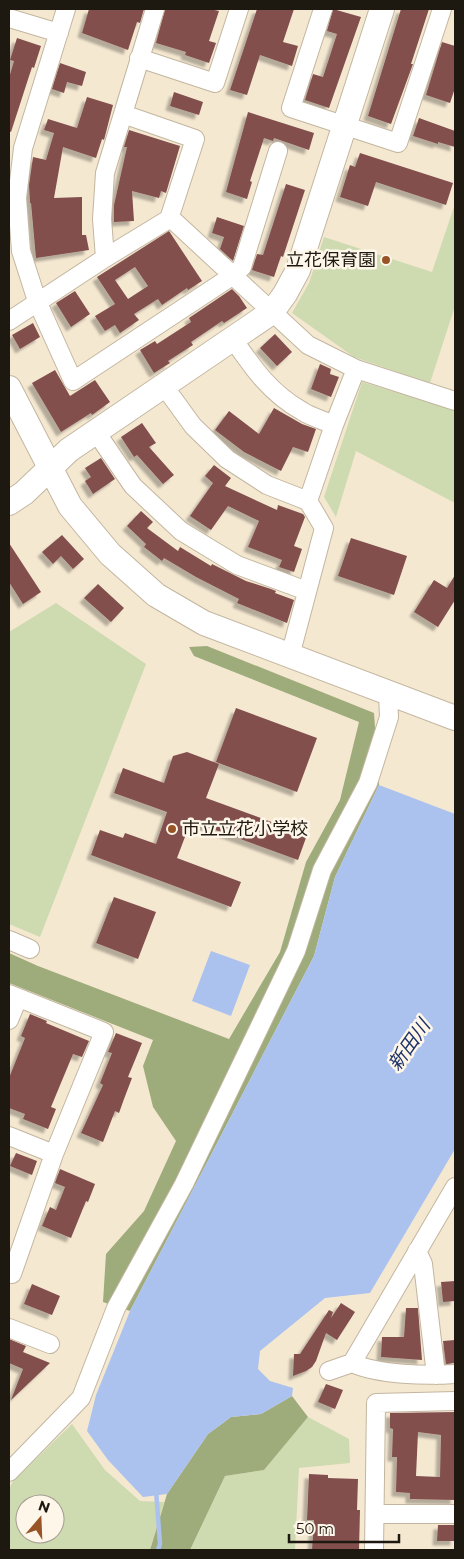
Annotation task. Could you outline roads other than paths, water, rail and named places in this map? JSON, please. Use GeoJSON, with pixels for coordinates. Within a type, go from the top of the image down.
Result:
{"type":"FeatureCollection","features":[{"type":"Feature","properties":{"kind":"street"},"geometry":{"type":"LineString","coordinates":[[66,9],[23,148],[18,198],[21,250],[37,302],[73,381],[232,276],[242,267],[278,151]]}},
{"type":"Feature","properties":{"kind":"street"},"geometry":{"type":"LineString","coordinates":[[105,258],[102,219],[105,173],[155,9]]}},
{"type":"Feature","properties":{"kind":"street"},"geometry":{"type":"LineString","coordinates":[[139,58],[215,83],[239,9]]}},
{"type":"Feature","properties":{"kind":"street"},"geometry":{"type":"LineString","coordinates":[[323,9],[291,108],[398,143],[442,9]]}},
{"type":"Feature","properties":{"kind":"street"},"geometry":{"type":"LineString","coordinates":[[9,503],[24,492],[69,450],[272,312],[286,294],[298,270],[382,9]]}},
{"type":"Feature","properties":{"kind":"street"},"geometry":{"type":"LineString","coordinates":[[9,18],[59,33]]}},
{"type":"Feature","properties":{"kind":"street"},"geometry":{"type":"LineString","coordinates":[[9,321],[169,218],[194,139],[123,114]]}},
{"type":"Feature","properties":{"kind":"street"},"geometry":{"type":"LineString","coordinates":[[169,218],[308,345],[356,369],[455,401]]}},
{"type":"Feature","properties":{"kind":"street"},"geometry":{"type":"LineString","coordinates":[[233,338],[257,374],[278,395],[302,412],[334,425]]}},
{"type":"Feature","properties":{"kind":"street"},"geometry":{"type":"LineString","coordinates":[[308,501],[334,425],[356,369]]}},
{"type":"Feature","properties":{"kind":"street"},"geometry":{"type":"LineString","coordinates":[[164,386],[193,426],[227,459],[267,485],[308,501],[324,528],[290,656]]}},
{"type":"Feature","properties":{"kind":"street"},"geometry":{"type":"LineString","coordinates":[[9,388],[70,506],[110,554],[156,595],[204,623],[455,718]]}},
{"type":"Feature","properties":{"kind":"street"},"geometry":{"type":"LineString","coordinates":[[96,432],[133,486],[181,531],[237,565],[307,591]]}},
{"type":"Feature","properties":{"kind":"street"},"geometry":{"type":"LineString","coordinates":[[9,1472],[81,1398],[116,1308],[184,1184],[296,951],[322,870],[368,783],[389,717],[388,693]]}},
{"type":"Feature","properties":{"kind":"street"},"geometry":{"type":"LineString","coordinates":[[9,940],[30,949]]}},
{"type":"Feature","properties":{"kind":"street"},"geometry":{"type":"LineString","coordinates":[[9,1020],[13,996],[104,1032],[54,1154],[10,1277]]}},
{"type":"Feature","properties":{"kind":"street"},"geometry":{"type":"LineString","coordinates":[[9,1136],[54,1154]]}},
{"type":"Feature","properties":{"kind":"street"},"geometry":{"type":"LineString","coordinates":[[329,1371],[352,1363],[455,1187]]}},
{"type":"Feature","properties":{"kind":"street"},"geometry":{"type":"LineString","coordinates":[[417,1251],[423,1264],[436,1375]]}},
{"type":"Feature","properties":{"kind":"street"},"geometry":{"type":"LineString","coordinates":[[9,1328],[50,1344]]}},
{"type":"Feature","properties":{"kind":"street"},"geometry":{"type":"LineString","coordinates":[[352,1363],[362,1367],[423,1376],[455,1374]]}},
{"type":"Feature","properties":{"kind":"street"},"geometry":{"type":"LineString","coordinates":[[374,1550],[376,1403],[455,1401]]}},
{"type":"Feature","properties":{"kind":"street"},"geometry":{"type":"LineString","coordinates":[[375,1514],[455,1514]]}},
{"type":"Feature","properties":{"kind":"water","name":"新田川"},"geometry":{"type":"Polygon","coordinates":[[[379,785],[455,814],[455,1149],[370,1293],[325,1298],[260,1351],[258,1369],[270,1381],[293,1388],[292,1396],[261,1414],[231,1417],[208,1434],[167,1494],[143,1497],[108,1460],[87,1431],[96,1395],[130,1311],[314,956],[335,877],[379,785]]]}},
{"type":"Feature","properties":{"kind":"water"},"geometry":{"type":"Polygon","coordinates":[[[211,951],[250,965],[231,1016],[192,1001],[211,951]]]}},
{"type":"Feature","properties":{"kind":"waterway"},"geometry":{"type":"LineString","coordinates":[[156,1490],[160,1544],[158,1550]]}},
{"type":"Feature","properties":{"kind":"place","name":"立花保育園"},"geometry":{"type":"Point","coordinates":[386,260]}},
{"type":"Feature","properties":{"kind":"place","name":"市立立花小学校"},"geometry":{"type":"Point","coordinates":[172,829]}}]}
